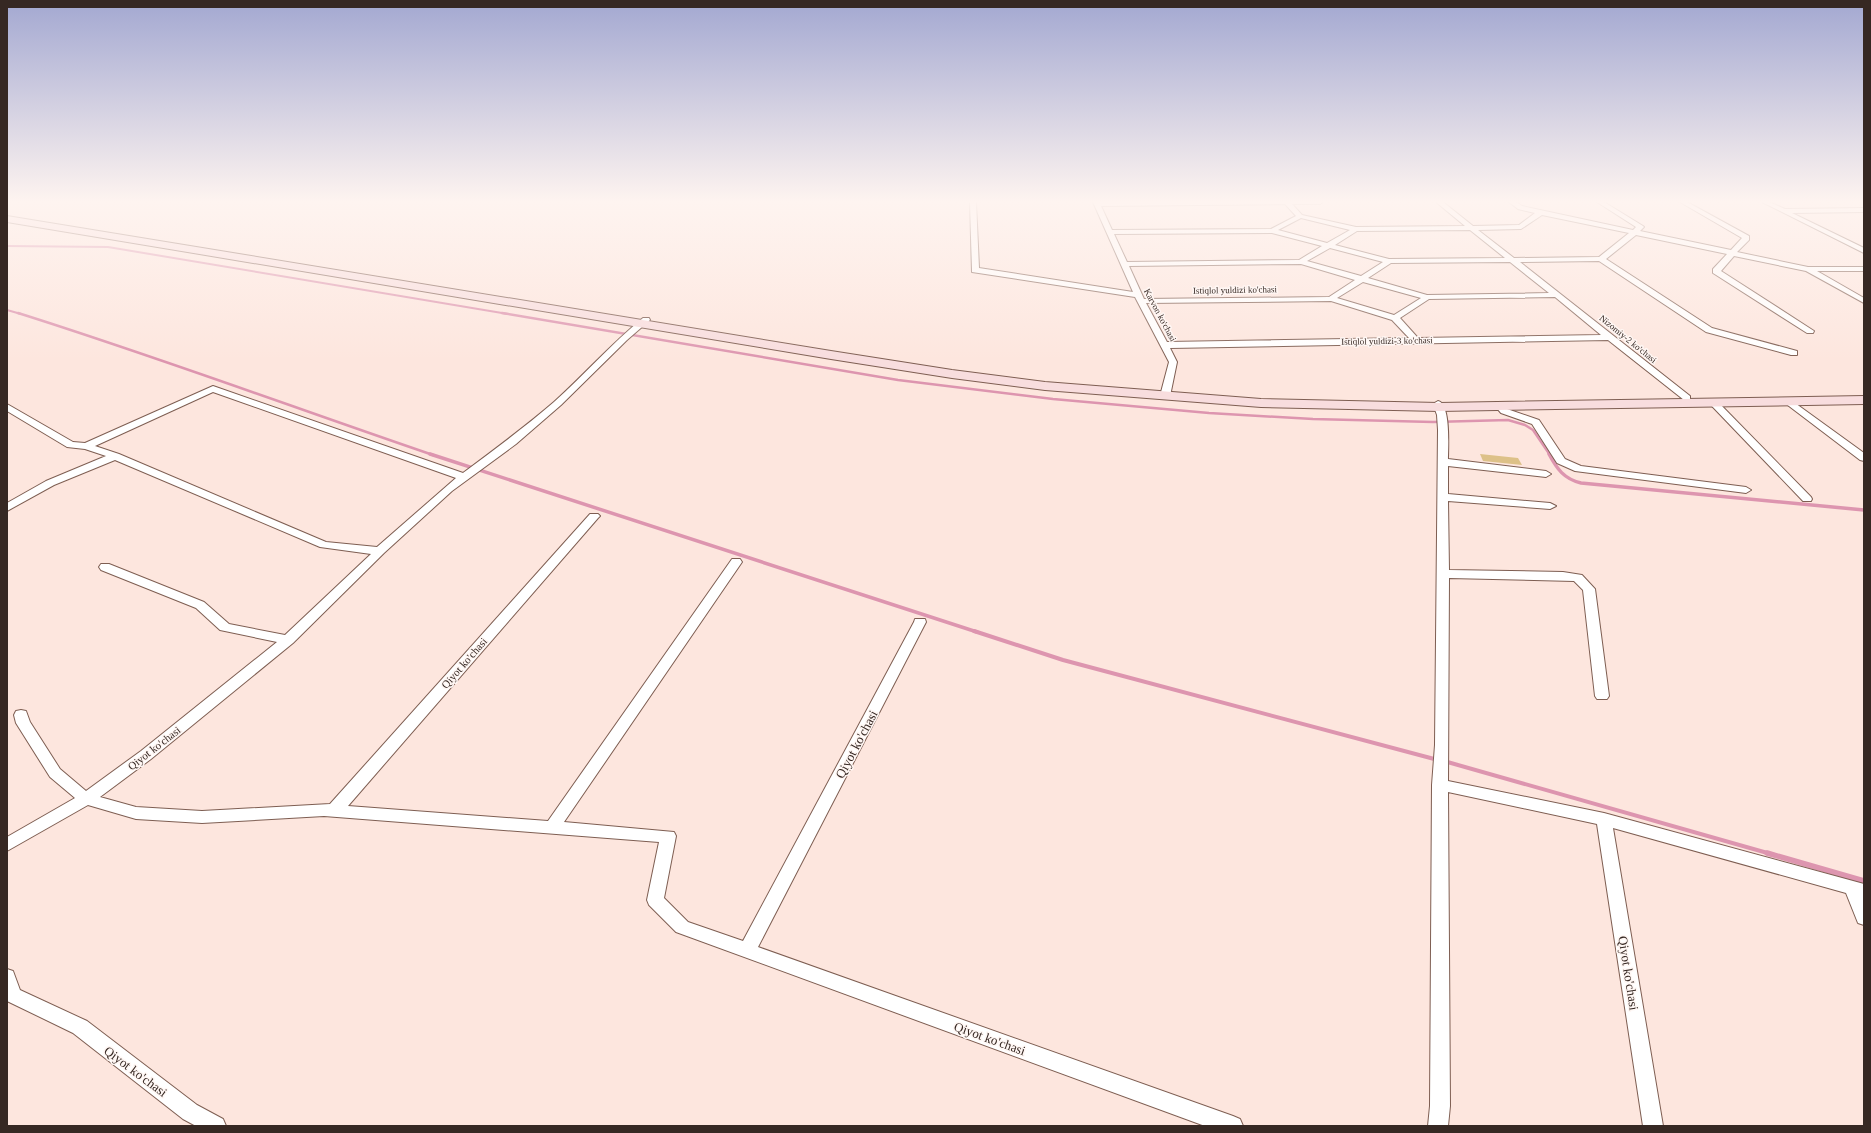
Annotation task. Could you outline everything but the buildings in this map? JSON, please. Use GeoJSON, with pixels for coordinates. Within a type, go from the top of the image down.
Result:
{"type":"FeatureCollection","features":[{"type":"Feature","properties":{"kind":"main road"},"geometry":{"type":"LineString","coordinates":[[223,255],[952,374],[1052,386],[1277,404],[1500,406],[1864,400]]}},
{"type":"Feature","properties":{"kind":"main road"},"geometry":{"type":"LineString","coordinates":[[239,255],[640,324]]}},
{"type":"Feature","properties":{"kind":"main road"},"geometry":{"type":"LineString","coordinates":[[1438,405],[1864,395]]}},
{"type":"Feature","properties":{"kind":"street","name":"Istiqlol yuldizi ko'chasi"},"geometry":{"type":"LineString","coordinates":[[975,255],[975,270],[1139,298],[1331,299],[1395,318]]}},
{"type":"Feature","properties":{"kind":"street","name":"Karvon ko'chasi"},"geometry":{"type":"LineString","coordinates":[[1120,255],[1139,298],[1173,362],[1165,394]]}},
{"type":"Feature","properties":{"kind":"street"},"geometry":{"type":"LineString","coordinates":[[1301,262],[1314,255]]}},
{"type":"Feature","properties":{"kind":"street"},"geometry":{"type":"LineString","coordinates":[[1365,255],[1389,261],[1601,259],[1709,330],[1794,353]]}},
{"type":"Feature","properties":{"kind":"street","name":"Nizomiy-2 ko'chasi"},"geometry":{"type":"LineString","coordinates":[[1507,255],[1687,398]]}},
{"type":"Feature","properties":{"kind":"street"},"geometry":{"type":"LineString","coordinates":[[1601,259],[1606,255]]}},
{"type":"Feature","properties":{"kind":"street"},"geometry":{"type":"LineString","coordinates":[[1730,255],[1716,272],[1810,330]]}},
{"type":"Feature","properties":{"kind":"street"},"geometry":{"type":"LineString","coordinates":[[1740,255],[1808,269],[1864,269]]}},
{"type":"Feature","properties":{"kind":"street"},"geometry":{"type":"LineString","coordinates":[[1331,299],[1359,279],[1389,261]]}},
{"type":"Feature","properties":{"kind":"street"},"geometry":{"type":"LineString","coordinates":[[1124,264],[1301,262],[1427,297],[1557,295]]}},
{"type":"Feature","properties":{"kind":"street"},"geometry":{"type":"LineString","coordinates":[[1808,269],[1864,301]]}},
{"type":"Feature","properties":{"kind":"street"},"geometry":{"type":"LineString","coordinates":[[1415,340],[1395,318],[1427,297]]}},
{"type":"Feature","properties":{"kind":"street","name":"Qiyot ko'chasi"},"geometry":{"type":"LineString","coordinates":[[7,845],[86,798],[146,755],[288,640],[380,551],[464,476],[484,463],[558,403],[640,324]]}},
{"type":"Feature","properties":{"kind":"street","name":"Istiqlol yuldizi-3 ko'chasi"},"geometry":{"type":"LineString","coordinates":[[1165,345],[1609,337]]}},
{"type":"Feature","properties":{"kind":"street"},"geometry":{"type":"LineString","coordinates":[[86,446],[213,389],[464,476]]}},
{"type":"Feature","properties":{"kind":"street"},"geometry":{"type":"LineString","coordinates":[[1788,401],[1864,458]]}},
{"type":"Feature","properties":{"kind":"street"},"geometry":{"type":"LineString","coordinates":[[1713,402],[1807,499]]}},
{"type":"Feature","properties":{"kind":"street"},"geometry":{"type":"LineString","coordinates":[[1438,405],[1442,415],[1443,430],[1442,745],[1440,785],[1440,1106],[1438,1126]]}},
{"type":"Feature","properties":{"kind":"street"},"geometry":{"type":"LineString","coordinates":[[1500,406],[1504,411],[1536,422],[1561,461],[1579,469],[1746,490]]}},
{"type":"Feature","properties":{"kind":"street"},"geometry":{"type":"LineString","coordinates":[[7,407],[71,445],[86,446],[115,456],[324,545],[380,551]]}},
{"type":"Feature","properties":{"kind":"street"},"geometry":{"type":"LineString","coordinates":[[7,508],[50,483],[115,456]]}},
{"type":"Feature","properties":{"kind":"street"},"geometry":{"type":"LineString","coordinates":[[1443,462],[1546,474]]}},
{"type":"Feature","properties":{"kind":"street"},"geometry":{"type":"LineString","coordinates":[[1443,497],[1550,506]]}},
{"type":"Feature","properties":{"kind":"street","name":"Qiyot ko'chasi"},"geometry":{"type":"LineString","coordinates":[[334,811],[594,516]]}},
{"type":"Feature","properties":{"kind":"street"},"geometry":{"type":"LineString","coordinates":[[552,827],[736,562]]}},
{"type":"Feature","properties":{"kind":"street"},"geometry":{"type":"LineString","coordinates":[[106,566],[200,605],[225,627],[288,640]]}},
{"type":"Feature","properties":{"kind":"street"},"geometry":{"type":"LineString","coordinates":[[1443,574],[1562,576],[1578,578],[1589,589],[1602,696]]}},
{"type":"Feature","properties":{"kind":"street","name":"Qiyot ko'chasi"},"geometry":{"type":"LineString","coordinates":[[747,951],[920,622]]}},
{"type":"Feature","properties":{"kind":"street","name":"Qiyot ko'chasi"},"geometry":{"type":"LineString","coordinates":[[21,715],[23,723],[55,774],[86,798],[136,813],[202,818],[324,810],[668,836],[655,900],[682,927],[1233,1126]]}},
{"type":"Feature","properties":{"kind":"street"},"geometry":{"type":"LineString","coordinates":[[1440,785],[1604,819],[1858,889],[1864,918]]}},
{"type":"Feature","properties":{"kind":"street","name":"Qiyot ko'chasi"},"geometry":{"type":"LineString","coordinates":[[1604,819],[1653,1126]]}},
{"type":"Feature","properties":{"kind":"street","name":"Qiyot ko'chasi"},"geometry":{"type":"LineString","coordinates":[[7,977],[10,998],[80,1027],[190,1112],[216,1126]]}},
{"type":"Feature","properties":{"kind":"shaded area"},"geometry":{"type":"Polygon","coordinates":[[[1480,454],[1518,458],[1522,465],[1483,461],[1480,454]]]}},
{"type":"Feature","properties":{"kind":"waterway"},"geometry":{"type":"LineString","coordinates":[[155,255],[508,314]]}},
{"type":"Feature","properties":{"kind":"waterway"},"geometry":{"type":"LineString","coordinates":[[7,310],[21,314]]}},
{"type":"Feature","properties":{"kind":"waterway"},"geometry":{"type":"LineString","coordinates":[[18,313],[174,365],[432,455]]}},
{"type":"Feature","properties":{"kind":"waterway"},"geometry":{"type":"LineString","coordinates":[[502,313],[898,380],[1053,399],[1209,413],[1313,419],[1433,422],[1508,420],[1525,425],[1533,430],[1550,455]]}},
{"type":"Feature","properties":{"kind":"waterway"},"geometry":{"type":"LineString","coordinates":[[1549,454],[1562,473],[1570,479],[1581,483],[1864,510]]}},
{"type":"Feature","properties":{"kind":"waterway"},"geometry":{"type":"LineString","coordinates":[[432,455],[977,632]]}},
{"type":"Feature","properties":{"kind":"waterway"},"geometry":{"type":"LineString","coordinates":[[974,631],[1063,660],[1438,760]]}},
{"type":"Feature","properties":{"kind":"waterway"},"geometry":{"type":"LineString","coordinates":[[1444,761],[1771,854]]}},
{"type":"Feature","properties":{"kind":"waterway"},"geometry":{"type":"LineString","coordinates":[[1767,853],[1864,881]]}}]}
